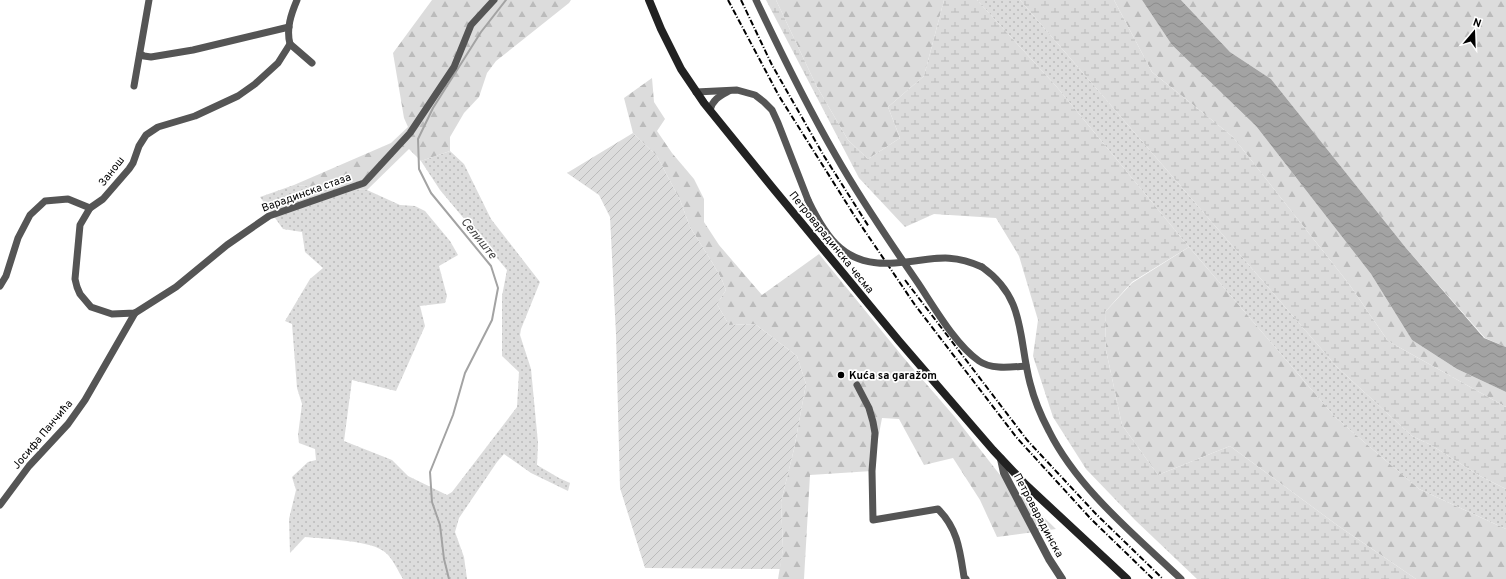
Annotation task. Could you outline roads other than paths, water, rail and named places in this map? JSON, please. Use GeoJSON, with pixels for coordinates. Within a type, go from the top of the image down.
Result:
{"type":"FeatureCollection","features":[{"type":"Feature","properties":{"kind":"main road","name":"Петроварадинска чесма"},"geometry":{"type":"LineString","coordinates":[[650,0],[661,29],[681,69],[696,92],[772,187],[900,341],[1001,459],[1025,484],[1127,579]]}},
{"type":"Feature","properties":{"kind":"street"},"geometry":{"type":"LineString","coordinates":[[134,86],[149,0]]}},
{"type":"Feature","properties":{"kind":"street"},"geometry":{"type":"LineString","coordinates":[[297,0],[290,21],[288,37],[290,44],[312,63]]}},
{"type":"Feature","properties":{"kind":"street","name":"Варадинска стаза"},"geometry":{"type":"LineString","coordinates":[[135,313],[176,287],[227,245],[269,216],[364,183],[410,133],[454,67],[471,25],[494,0]]}},
{"type":"Feature","properties":{"kind":"street"},"geometry":{"type":"LineString","coordinates":[[756,0],[805,99],[835,155],[890,242],[940,316],[964,346],[980,361],[995,367],[1026,366]]}},
{"type":"Feature","properties":{"kind":"street"},"geometry":{"type":"LineString","coordinates":[[140,54],[151,57],[193,50],[289,27]]}},
{"type":"Feature","properties":{"kind":"street","name":"Занош"},"geometry":{"type":"LineString","coordinates":[[135,313],[112,314],[91,307],[84,300],[76,287],[75,279],[80,225],[90,208],[103,199],[129,169],[133,163],[139,146],[146,135],[158,127],[195,116],[238,96],[255,84],[278,63],[290,44]]}},
{"type":"Feature","properties":{"kind":"street"},"geometry":{"type":"LineString","coordinates":[[710,110],[712,103],[716,98],[731,90]]}},
{"type":"Feature","properties":{"kind":"street"},"geometry":{"type":"LineString","coordinates":[[696,92],[737,90],[755,95],[772,110],[808,200],[818,220],[837,246],[848,254],[878,263],[895,263],[949,257],[982,267],[1000,281],[1010,295],[1016,309],[1032,393],[1049,432],[1064,456],[1100,500],[1181,579]]}},
{"type":"Feature","properties":{"kind":"street"},"geometry":{"type":"LineString","coordinates":[[0,286],[6,276],[18,238],[30,214],[45,201],[68,199],[90,208]]}},
{"type":"Feature","properties":{"kind":"street","name":"Јосифа Панчића"},"geometry":{"type":"LineString","coordinates":[[0,505],[29,466],[68,424],[81,406],[135,313]]}},
{"type":"Feature","properties":{"kind":"street"},"geometry":{"type":"LineString","coordinates":[[858,385],[869,408],[875,433],[872,471],[873,520],[938,509],[946,517],[958,538],[964,577],[966,579]]}},
{"type":"Feature","properties":{"kind":"street","name":"Петроварадинска"},"geometry":{"type":"LineString","coordinates":[[1001,459],[1004,473],[1049,559],[1062,579]]}},
{"type":"Feature","properties":{"kind":"water"},"geometry":{"type":"Polygon","coordinates":[[[1142,0],[1181,0],[1230,52],[1271,79],[1406,248],[1484,338],[1506,347],[1506,392],[1457,369],[1412,340],[1371,274],[1256,126],[1172,45],[1142,0]]]}},
{"type":"Feature","properties":{"kind":"waterway","name":"Селиште"},"geometry":{"type":"LineString","coordinates":[[449,579],[444,559],[440,525],[432,502],[430,472],[453,415],[465,373],[492,320],[498,288],[491,266],[431,193],[419,169],[418,139],[433,108],[481,32],[506,0]]}},
{"type":"Feature","properties":{"kind":"railway"},"geometry":{"type":"LineString","coordinates":[[728,0],[779,96],[854,215],[915,305],[1017,438],[1091,519],[1153,579]]}},
{"type":"Feature","properties":{"kind":"railway"},"geometry":{"type":"LineString","coordinates":[[741,0],[772,65],[824,156],[869,227]]}},
{"type":"Feature","properties":{"kind":"railway"},"geometry":{"type":"LineString","coordinates":[[905,280],[1027,440],[1096,514],[1163,579]]}},
{"type":"Feature","properties":{"kind":"place","name":"Kuća sa garažom"},"geometry":{"type":"Point","coordinates":[841,375]}}]}
